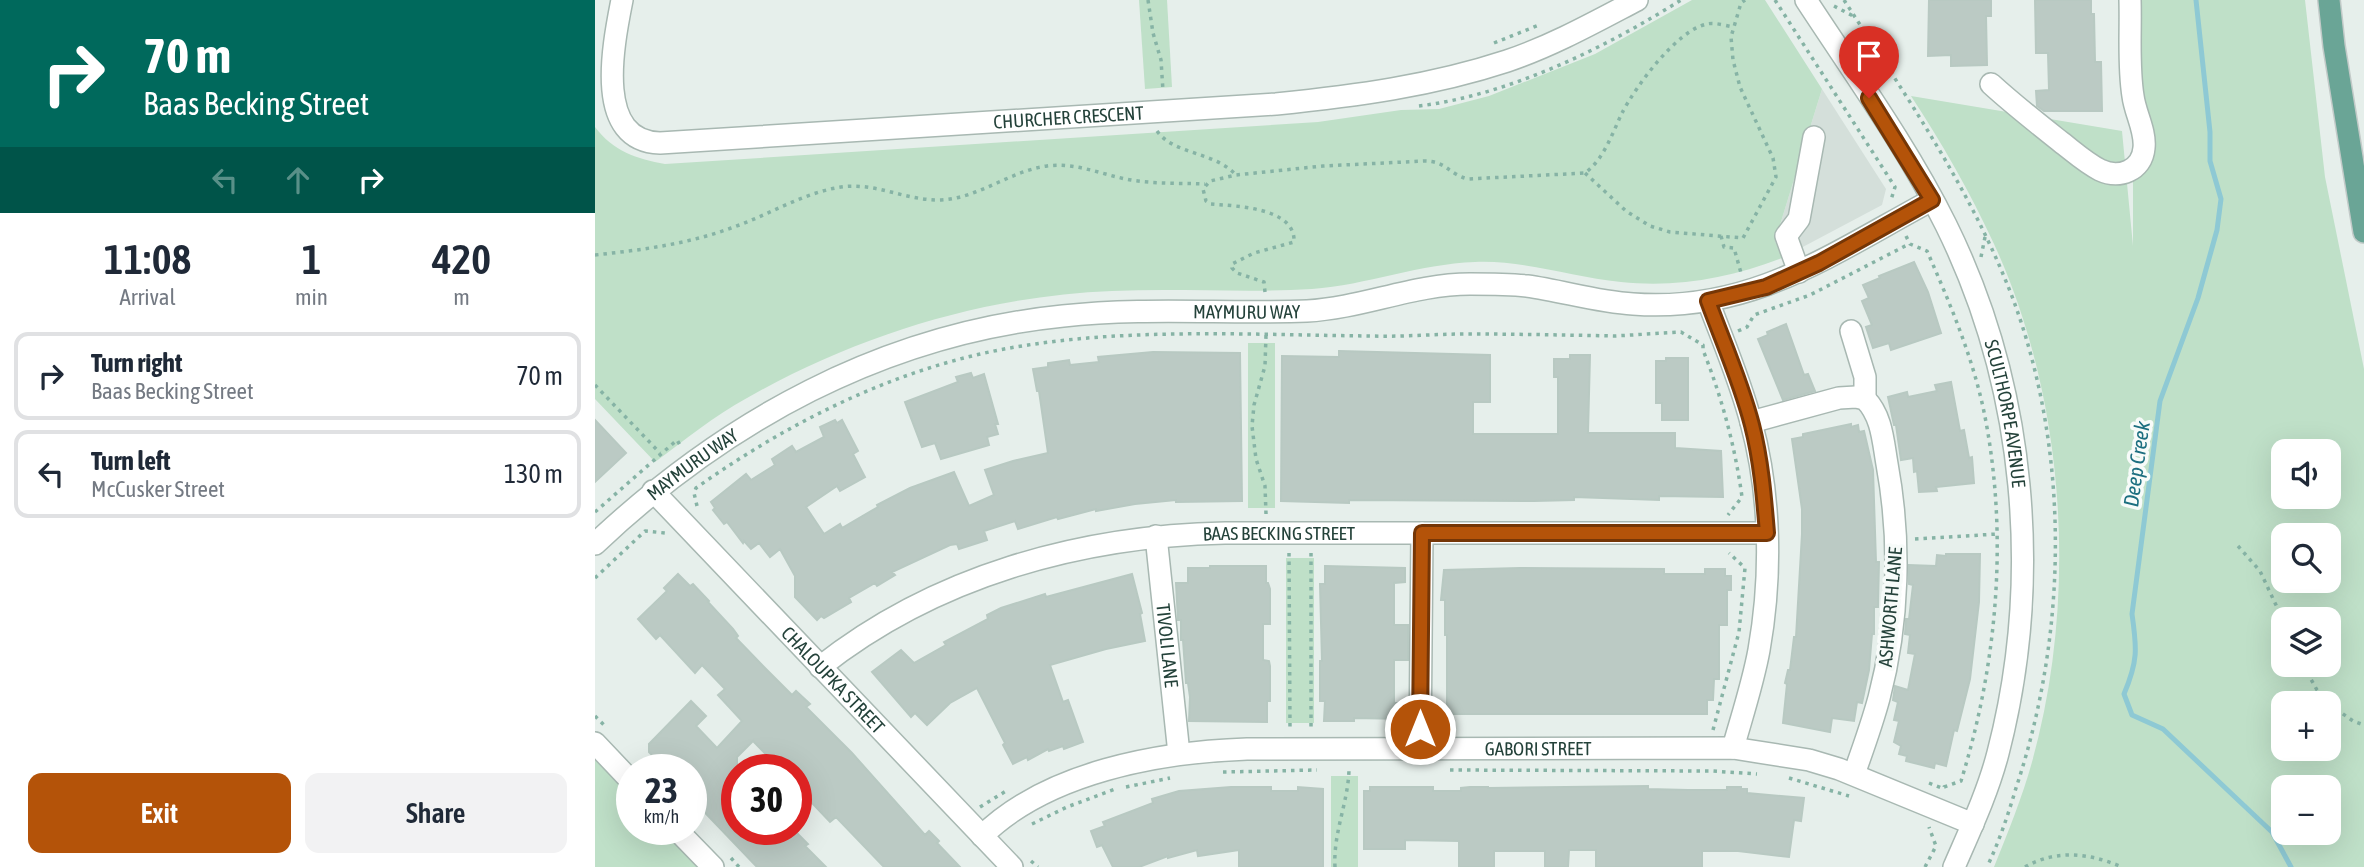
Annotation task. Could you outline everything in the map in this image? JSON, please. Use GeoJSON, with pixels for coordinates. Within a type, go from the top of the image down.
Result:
{"type":"FeatureCollection","features":[{"type":"Feature","properties":{"kind":"main road"},"geometry":{"type":"LineString","coordinates":[[2329,0],[2333,47],[2364,232]]}},
{"type":"Feature","properties":{"kind":"street","name":"CHURCHER CRESCENT"},"geometry":{"type":"LineString","coordinates":[[622,0],[604,95],[609,113],[618,128],[633,138],[660,143],[1276,104],[1369,94],[1438,81],[1509,60],[1577,32],[1637,0]]}},
{"type":"Feature","properties":{"kind":"street","name":"SCULTHORPE AVENUE"},"geometry":{"type":"LineString","coordinates":[[1806,0],[1932,200],[1961,258],[1990,337],[2011,426],[2022,513],[2022,586],[2013,677],[1998,754],[1973,824],[1954,867]]}},
{"type":"Feature","properties":{"kind":"street"},"geometry":{"type":"LineString","coordinates":[[1991,84],[2084,160],[2112,174],[2128,172],[2140,162],[2144,152],[2144,139],[2133,98],[2130,0]]}},
{"type":"Feature","properties":{"kind":"street"},"geometry":{"type":"LineString","coordinates":[[1799,272],[1786,236],[1800,219],[1814,137]]}},
{"type":"Feature","properties":{"kind":"street","name":"MAYMURU WAY"},"geometry":{"type":"LineString","coordinates":[[595,544],[653,491],[761,415],[822,384],[921,345],[1025,320],[1094,313],[1308,311],[1431,287],[1466,284],[1525,286],[1630,304],[1662,306],[1708,301],[1747,293],[1799,272],[1932,200]]}},
{"type":"Feature","properties":{"kind":"street"},"geometry":{"type":"LineString","coordinates":[[1708,301],[1751,422],[1762,476],[1767,533],[1766,601],[1758,653],[1733,748]]}},
{"type":"Feature","properties":{"kind":"street","name":"ASHWORTH LANE"},"geometry":{"type":"LineString","coordinates":[[1850,331],[1865,377],[1865,400],[1878,418],[1889,476],[1896,540],[1894,604],[1886,668],[1854,774]]}},
{"type":"Feature","properties":{"kind":"street"},"geometry":{"type":"LineString","coordinates":[[1751,422],[1839,398],[1856,397],[1865,400]]}},
{"type":"Feature","properties":{"kind":"street","name":"CHALOUPKA STREET"},"geometry":{"type":"LineString","coordinates":[[653,491],[982,836],[1020,862]]}},
{"type":"Feature","properties":{"kind":"street","name":"BAAS BECKING STREET"},"geometry":{"type":"LineString","coordinates":[[820,667],[857,639],[899,615],[969,582],[1061,553],[1156,536],[1225,533],[1767,533]]}},
{"type":"Feature","properties":{"kind":"street"},"geometry":{"type":"LineString","coordinates":[[1420,749],[1422,533]]}},
{"type":"Feature","properties":{"kind":"street","name":"TIVOLI LANE"},"geometry":{"type":"LineString","coordinates":[[1156,536],[1179,754]]}},
{"type":"Feature","properties":{"kind":"street"},"geometry":{"type":"LineString","coordinates":[[595,743],[616,765]]}},
{"type":"Feature","properties":{"kind":"street","name":"GABORI STREET"},"geometry":{"type":"LineString","coordinates":[[982,836],[1009,813],[1059,787],[1113,769],[1179,754],[1247,750],[1733,748],[1809,760],[1854,774],[1973,824]]}},
{"type":"Feature","properties":{"kind":"street"},"geometry":{"type":"LineString","coordinates":[[692,845],[713,867]]}},
{"type":"Feature","properties":{"kind":"path"},"geometry":{"type":"LineString","coordinates":[[1148,0],[1153,33],[1161,60],[1163,93],[1154,94]]}},
{"type":"Feature","properties":{"kind":"path"},"geometry":{"type":"LineString","coordinates":[[1585,173],[1626,211],[1650,226],[1680,233],[1743,237],[1776,177],[1773,158],[1735,73],[1731,37],[1741,3],[1745,0]]}},
{"type":"Feature","properties":{"kind":"path"},"geometry":{"type":"LineString","coordinates":[[1777,2],[1895,187],[1890,206],[1909,244],[1927,251],[1965,344],[1987,429],[1997,534],[1993,631],[1983,696],[1961,781],[1944,787],[1929,829],[1936,846],[1925,867]]}},
{"type":"Feature","properties":{"kind":"path"},"geometry":{"type":"LineString","coordinates":[[1833,6],[1855,17]]}},
{"type":"Feature","properties":{"kind":"path"},"geometry":{"type":"LineString","coordinates":[[595,255],[703,237],[812,195],[841,187],[874,187],[941,200],[974,193],[1036,168],[1062,165],[1132,180],[1205,184],[1236,175],[1323,166],[1424,161],[1439,161],[1460,177],[1468,179],[1585,173],[1600,158],[1634,92],[1662,57],[1699,26],[1710,23],[1734,27]]}},
{"type":"Feature","properties":{"kind":"path"},"geometry":{"type":"LineString","coordinates":[[1491,44],[1540,25]]}},
{"type":"Feature","properties":{"kind":"path"},"geometry":{"type":"LineString","coordinates":[[1156,126],[1162,137],[1184,149],[1216,159],[1236,175]]}},
{"type":"Feature","properties":{"kind":"path"},"geometry":{"type":"LineString","coordinates":[[1205,184],[1203,189],[1206,201],[1211,204],[1256,208],[1276,216],[1291,230],[1294,242],[1254,253],[1232,264],[1237,273],[1263,282],[1265,297]]}},
{"type":"Feature","properties":{"kind":"path"},"geometry":{"type":"LineString","coordinates":[[1741,330],[1747,327],[1754,315],[1810,295],[1909,244]]}},
{"type":"Feature","properties":{"kind":"path"},"geometry":{"type":"LineString","coordinates":[[696,505],[696,488],[763,443],[857,394],[909,374],[973,356],[1027,345],[1128,336],[1615,336],[1681,332],[1703,345],[1725,411],[1742,497],[1728,513]]}},
{"type":"Feature","properties":{"kind":"path"},"geometry":{"type":"LineString","coordinates":[[1266,335],[1265,366],[1254,405],[1252,426],[1256,459],[1265,486],[1266,513]]}},
{"type":"Feature","properties":{"kind":"path"},"geometry":{"type":"LineString","coordinates":[[595,385],[660,453]]}},
{"type":"Feature","properties":{"kind":"path"},"geometry":{"type":"LineString","coordinates":[[595,512],[677,440]]}},
{"type":"Feature","properties":{"kind":"path"},"geometry":{"type":"LineString","coordinates":[[595,578],[645,531],[663,532]]}},
{"type":"Feature","properties":{"kind":"path"},"geometry":{"type":"LineString","coordinates":[[1896,540],[1997,534]]}},
{"type":"Feature","properties":{"kind":"path"},"geometry":{"type":"LineString","coordinates":[[2238,546],[2260,571],[2277,607]]}},
{"type":"Feature","properties":{"kind":"path"},"geometry":{"type":"LineString","coordinates":[[1713,729],[1739,632],[1745,568],[1728,552]]}},
{"type":"Feature","properties":{"kind":"path"},"geometry":{"type":"LineString","coordinates":[[1289,553],[1290,729]]}},
{"type":"Feature","properties":{"kind":"path"},"geometry":{"type":"LineString","coordinates":[[1311,553],[1311,729]]}},
{"type":"Feature","properties":{"kind":"path"},"geometry":{"type":"LineString","coordinates":[[2341,712],[2364,725]]}},
{"type":"Feature","properties":{"kind":"path"},"geometry":{"type":"LineString","coordinates":[[1216,772],[1324,770]]}},
{"type":"Feature","properties":{"kind":"path"},"geometry":{"type":"LineString","coordinates":[[1335,867],[1337,828],[1349,790],[1351,770],[1336,770]]}},
{"type":"Feature","properties":{"kind":"path"},"geometry":{"type":"LineString","coordinates":[[1450,770],[1698,771],[1762,774]]}},
{"type":"Feature","properties":{"kind":"path"},"geometry":{"type":"LineString","coordinates":[[1778,776],[1824,787],[1858,799]]}},
{"type":"Feature","properties":{"kind":"path"},"geometry":{"type":"LineString","coordinates":[[1024,829],[1067,807],[1117,789],[1170,778]]}},
{"type":"Feature","properties":{"kind":"path"},"geometry":{"type":"LineString","coordinates":[[2025,867],[2041,858],[2063,854],[2106,860],[2122,867]]}},
{"type":"Feature","properties":{"kind":"path"},"geometry":{"type":"LineString","coordinates":[[1020,862],[1038,867]]}},
{"type":"Feature","properties":{"kind":"shaded area"},"geometry":{"type":"Polygon","coordinates":[[[1822,89],[1886,189],[1882,205],[1782,258],[1775,241],[1822,89]]]}},
{"type":"Feature","properties":{"kind":"green space"},"geometry":{"type":"Polygon","coordinates":[[[1139,0],[1167,0],[1172,87],[1145,89],[1139,0]]]}},
{"type":"Feature","properties":{"kind":"green space"},"geometry":{"type":"Polygon","coordinates":[[[1692,0],[1765,0],[1822,89],[1775,241],[1782,258],[1763,265],[1703,280],[1642,284],[1603,280],[1530,266],[1475,262],[1312,289],[1112,291],[1017,301],[923,323],[833,355],[735,405],[655,462],[595,399],[595,127],[626,153],[665,164],[1318,122],[1401,110],[1439,109],[1489,96],[1595,54],[1692,0]]]}},
{"type":"Feature","properties":{"kind":"green space"},"geometry":{"type":"Polygon","coordinates":[[[2133,0],[2305,0],[2325,177],[2364,369],[2364,867],[1994,867],[2032,762],[2047,699],[2056,633],[2059,567],[2057,500],[2050,433],[2037,368],[2018,304],[1994,244],[1945,150],[1911,96],[2122,131],[2133,246],[2133,0]]]}},
{"type":"Feature","properties":{"kind":"green space"},"geometry":{"type":"Polygon","coordinates":[[[1248,343],[1275,343],[1275,508],[1248,508],[1248,343]]]}},
{"type":"Feature","properties":{"kind":"green space"},"geometry":{"type":"Polygon","coordinates":[[[1286,558],[1314,558],[1314,723],[1286,723],[1286,558]]]}},
{"type":"Feature","properties":{"kind":"green space"},"geometry":{"type":"Polygon","coordinates":[[[595,758],[616,780],[616,845],[677,845],[698,867],[595,867],[595,758]]]}},
{"type":"Feature","properties":{"kind":"green space"},"geometry":{"type":"Polygon","coordinates":[[[1331,776],[1358,776],[1358,867],[1331,867],[1331,776]]]}},
{"type":"Feature","properties":{"kind":"building"},"geometry":{"type":"Polygon","coordinates":[[[1929,0],[1991,0],[1991,16],[1986,16],[1987,65],[1951,66],[1951,55],[1928,56],[1929,0]]]}},
{"type":"Feature","properties":{"kind":"building"},"geometry":{"type":"Polygon","coordinates":[[[2035,0],[2091,0],[2095,62],[2101,62],[2102,111],[2044,111],[2037,106],[2036,91],[2049,90],[2048,53],[2036,53],[2035,0]]]}},
{"type":"Feature","properties":{"kind":"building"},"geometry":{"type":"Polygon","coordinates":[[[1914,262],[1928,292],[1941,333],[1891,350],[1889,343],[1873,348],[1866,327],[1872,325],[1862,301],[1869,298],[1863,285],[1914,262]]]}},
{"type":"Feature","properties":{"kind":"building"},"geometry":{"type":"Polygon","coordinates":[[[1786,324],[1804,375],[1808,374],[1815,391],[1783,400],[1758,339],[1786,324]]]}},
{"type":"Feature","properties":{"kind":"building"},"geometry":{"type":"Polygon","coordinates":[[[1339,351],[1490,355],[1490,402],[1473,402],[1473,434],[1558,434],[1558,377],[1554,377],[1554,359],[1570,359],[1570,355],[1590,355],[1588,433],[1675,433],[1675,448],[1721,451],[1723,497],[1659,496],[1659,500],[1574,497],[1574,500],[1534,501],[1349,500],[1349,503],[1281,501],[1282,356],[1339,357],[1339,351]]]}},
{"type":"Feature","properties":{"kind":"building"},"geometry":{"type":"Polygon","coordinates":[[[1153,352],[1240,353],[1242,501],[1176,500],[1135,504],[1096,509],[1058,519],[1057,517],[1018,529],[1015,521],[984,531],[987,540],[959,549],[957,544],[950,545],[892,572],[895,575],[849,598],[851,602],[817,620],[795,597],[795,576],[780,549],[770,557],[759,543],[751,549],[713,510],[715,508],[711,502],[746,474],[751,480],[775,465],[772,459],[792,446],[796,452],[824,437],[820,427],[835,420],[837,423],[842,420],[858,451],[853,454],[865,477],[840,491],[837,486],[806,507],[824,534],[840,524],[842,528],[910,488],[954,472],[969,506],[994,495],[985,470],[1048,453],[1033,369],[1048,367],[1048,363],[1069,360],[1070,365],[1099,362],[1098,357],[1153,352]]]}},
{"type":"Feature","properties":{"kind":"building"},"geometry":{"type":"Polygon","coordinates":[[[1666,358],[1688,358],[1688,420],[1662,420],[1662,403],[1656,403],[1656,361],[1666,361],[1666,358]]]}},
{"type":"Feature","properties":{"kind":"building"},"geometry":{"type":"Polygon","coordinates":[[[971,373],[973,378],[984,374],[998,424],[995,424],[998,434],[987,437],[989,445],[941,459],[935,443],[922,447],[905,402],[958,382],[956,377],[971,373]]]}},
{"type":"Feature","properties":{"kind":"building"},"geometry":{"type":"Polygon","coordinates":[[[1951,382],[1960,431],[1964,430],[1969,458],[1972,457],[1974,483],[1936,487],[1937,491],[1919,492],[1913,458],[1901,460],[1896,425],[1888,397],[1907,392],[1908,397],[1937,391],[1935,385],[1951,382]]]}},
{"type":"Feature","properties":{"kind":"building"},"geometry":{"type":"Polygon","coordinates":[[[595,420],[626,453],[595,482],[595,420]]]}},
{"type":"Feature","properties":{"kind":"building"},"geometry":{"type":"Polygon","coordinates":[[[1851,424],[1851,427],[1858,425],[1859,432],[1864,431],[1873,470],[1876,562],[1879,562],[1878,607],[1874,607],[1874,634],[1862,703],[1857,702],[1854,721],[1832,718],[1830,732],[1783,723],[1785,683],[1796,637],[1802,534],[1802,509],[1792,439],[1803,437],[1803,434],[1851,424]]]}},
{"type":"Feature","properties":{"kind":"building"},"geometry":{"type":"Polygon","coordinates":[[[1980,554],[1979,602],[1970,679],[1957,731],[1954,730],[1946,766],[1935,763],[1934,768],[1906,761],[1907,756],[1899,754],[1901,746],[1894,742],[1899,721],[1894,720],[1898,702],[1893,700],[1895,686],[1908,690],[1915,654],[1908,653],[1910,635],[1905,634],[1913,585],[1909,584],[1909,565],[1936,566],[1937,555],[1980,554]]]}},
{"type":"Feature","properties":{"kind":"building"},"geometry":{"type":"Polygon","coordinates":[[[1266,566],[1266,583],[1270,589],[1270,624],[1263,624],[1263,660],[1269,661],[1270,666],[1267,722],[1189,721],[1190,697],[1186,683],[1181,620],[1178,620],[1176,583],[1188,583],[1188,568],[1266,566]]]}},
{"type":"Feature","properties":{"kind":"building"},"geometry":{"type":"Polygon","coordinates":[[[1325,566],[1405,568],[1405,582],[1394,583],[1394,625],[1408,625],[1408,660],[1394,660],[1394,703],[1405,703],[1405,719],[1354,718],[1354,721],[1324,721],[1325,701],[1320,701],[1320,584],[1325,584],[1325,566]]]}},
{"type":"Feature","properties":{"kind":"building"},"geometry":{"type":"Polygon","coordinates":[[[1664,569],[1664,574],[1705,574],[1705,569],[1725,569],[1725,576],[1731,576],[1731,590],[1727,590],[1727,625],[1719,625],[1719,679],[1714,679],[1713,700],[1707,700],[1707,714],[1447,714],[1447,635],[1445,600],[1441,600],[1444,570],[1664,569]]]}},
{"type":"Feature","properties":{"kind":"building"},"geometry":{"type":"Polygon","coordinates":[[[678,574],[690,586],[693,584],[733,629],[738,636],[736,638],[792,695],[796,691],[810,704],[806,707],[852,753],[925,835],[929,831],[960,867],[884,867],[836,817],[830,822],[812,803],[812,754],[766,754],[753,741],[740,754],[721,754],[721,829],[707,815],[707,754],[649,752],[649,744],[691,701],[706,716],[696,726],[717,748],[742,721],[718,695],[725,689],[702,665],[695,673],[660,635],[656,639],[638,619],[667,591],[664,588],[678,574]]]}},
{"type":"Feature","properties":{"kind":"building"},"geometry":{"type":"Polygon","coordinates":[[[1132,574],[1142,613],[1145,641],[1050,665],[1063,702],[1068,700],[1083,742],[1064,749],[1063,746],[1049,751],[1048,749],[1028,760],[1027,757],[1013,764],[977,688],[950,703],[927,725],[915,713],[911,717],[872,672],[901,650],[914,663],[946,645],[944,642],[988,619],[987,615],[1001,608],[1045,594],[1046,597],[1132,574]]]}},
{"type":"Feature","properties":{"kind":"building"},"geometry":{"type":"Polygon","coordinates":[[[1648,786],[1648,789],[1688,790],[1727,790],[1727,787],[1741,787],[1747,789],[1747,793],[1804,798],[1801,821],[1794,820],[1789,857],[1738,851],[1702,851],[1702,867],[1596,867],[1596,850],[1569,850],[1568,867],[1545,867],[1545,851],[1494,851],[1494,867],[1459,867],[1459,841],[1405,840],[1405,849],[1364,849],[1364,791],[1370,791],[1370,787],[1433,787],[1433,791],[1461,791],[1461,788],[1470,787],[1648,786]]]}},
{"type":"Feature","properties":{"kind":"building"},"geometry":{"type":"Polygon","coordinates":[[[1271,787],[1271,791],[1298,791],[1298,787],[1323,789],[1323,867],[1239,867],[1239,850],[1198,856],[1197,850],[1168,856],[1139,867],[1113,867],[1102,845],[1097,847],[1091,831],[1105,826],[1103,822],[1153,803],[1152,799],[1179,791],[1271,787]]]}},
{"type":"Feature","properties":{"kind":"building"},"geometry":{"type":"Polygon","coordinates":[[[736,845],[806,845],[826,867],[757,867],[736,845]]]}},
{"type":"Feature","properties":{"kind":"waterway","name":"Deep Creek"},"geometry":{"type":"LineString","coordinates":[[2196,0],[2210,132],[2210,161],[2221,199],[2217,230],[2198,298],[2160,401],[2132,614],[2135,655],[2124,694],[2132,715],[2163,729],[2272,832],[2291,867]]}},
{"type":"Feature","properties":{"kind":"route"},"geometry":{"type":"LineString","coordinates":[[1420,729],[1422,533],[1767,533],[1762,476],[1751,422],[1708,301],[1766,287],[1819,263],[1932,200],[1869,98]]}}]}
